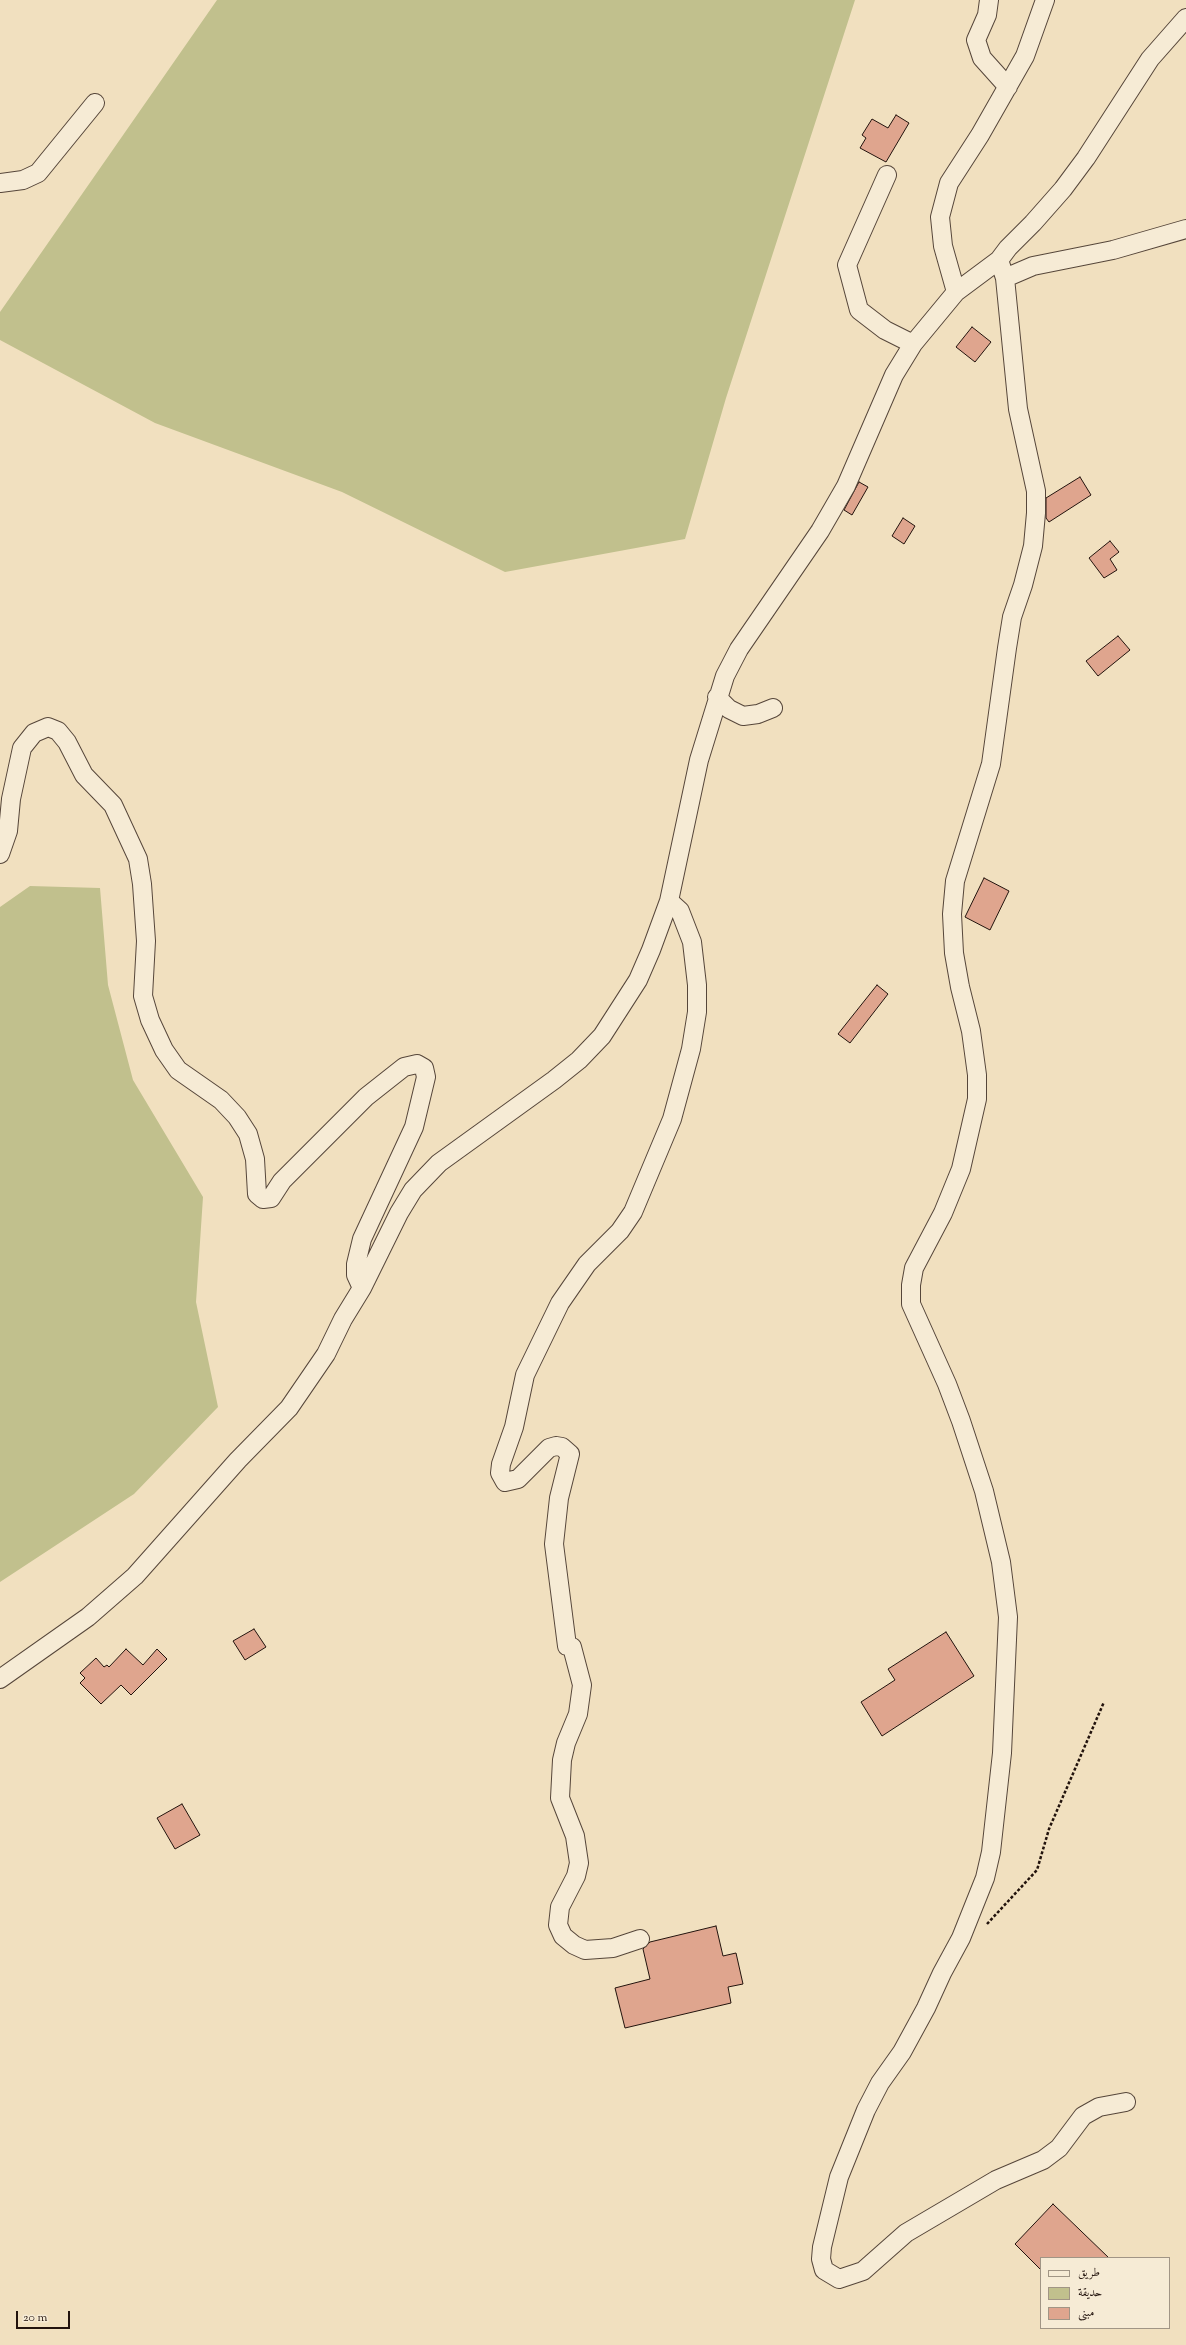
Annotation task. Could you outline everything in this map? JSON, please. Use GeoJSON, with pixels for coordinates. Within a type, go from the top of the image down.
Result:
{"type":"FeatureCollection","features":[{"type":"Feature","properties":{"kind":"street"},"geometry":{"type":"LineString","coordinates":[[989,0],[987,15],[976,40],[982,58],[1008,87]]}},
{"type":"Feature","properties":{"kind":"street"},"geometry":{"type":"LineString","coordinates":[[956,292],[943,246],[940,216],[949,183],[1008,87],[1025,56],[1045,0]]}},
{"type":"Feature","properties":{"kind":"street"},"geometry":{"type":"LineString","coordinates":[[0,1680],[88,1617],[135,1576],[202,1500],[289,1408],[326,1354],[343,1319],[362,1288],[399,1213],[413,1190],[434,1168],[579,1060],[602,1036],[638,980],[669,901],[690,796],[717,697],[739,649],[816,538],[846,486],[879,407],[912,344],[956,292],[999,260],[1008,248],[1033,224],[1063,189],[1086,158],[1150,59],[1186,18]]}},
{"type":"Feature","properties":{"kind":"street"},"geometry":{"type":"LineString","coordinates":[[0,183],[23,180],[38,173],[95,103]]}},
{"type":"Feature","properties":{"kind":"street"},"geometry":{"type":"LineString","coordinates":[[887,175],[847,265],[859,310],[885,330],[912,344]]}},
{"type":"Feature","properties":{"kind":"street"},"geometry":{"type":"LineString","coordinates":[[1005,278],[1033,266],[1113,250],[1186,229]]}},
{"type":"Feature","properties":{"kind":"street"},"geometry":{"type":"LineString","coordinates":[[999,260],[1005,278],[1018,409],[1036,491],[1036,513],[1033,546],[1024,585],[1012,617],[1006,648],[991,764],[955,881],[952,914],[954,953],[960,987],[971,1031],[977,1075],[977,1099],[961,1169],[943,1213],[914,1268],[911,1284],[911,1304],[947,1384],[984,1491],[1002,1562],[1008,1616],[1002,1752],[991,1852],[985,1878],[961,1938],[942,1972],[926,2008],[902,2052],[880,2084],[866,2110],[840,2177],[822,2247],[821,2259],[824,2270],[839,2279],[863,2270],[913,2229],[996,2180],[1049,2156],[1060,2148],[1083,2116],[1099,2107],[1126,2102]]}},
{"type":"Feature","properties":{"kind":"street"},"geometry":{"type":"LineString","coordinates":[[717,697],[729,709],[743,716],[758,714],[773,708]]}},
{"type":"Feature","properties":{"kind":"street"},"geometry":{"type":"LineString","coordinates":[[0,854],[8,831],[11,799],[22,748],[34,733],[48,727],[58,731],[67,742],[84,775],[113,805],[138,859],[142,884],[146,941],[143,996],[150,1020],[164,1050],[178,1070],[221,1100],[237,1117],[248,1134],[255,1159],[256,1194],[263,1199],[271,1198],[287,1176],[366,1097],[404,1067],[417,1064],[424,1068],[426,1078],[414,1127],[362,1239],[356,1264],[356,1275],[362,1288]]}},
{"type":"Feature","properties":{"kind":"street"},"geometry":{"type":"LineString","coordinates":[[640,1939],[613,1948],[585,1950],[563,1936],[558,1925],[560,1907],[576,1876],[579,1863],[574,1836],[560,1798],[562,1760],[566,1743],[578,1714],[582,1685],[572,1647],[567,1646],[554,1544],[559,1498],[570,1454],[562,1447],[556,1446],[549,1448],[518,1479],[505,1482],[500,1473],[501,1464],[514,1427],[525,1375],[560,1303],[587,1264],[620,1231],[633,1212],[672,1119],[691,1049],[697,1012],[697,985],[692,942],[688,929],[680,911],[669,901]]}},
{"type":"Feature","properties":{"kind":"path"},"geometry":{"type":"LineString","coordinates":[[961,1938],[976,1934],[1037,1870],[1049,1829],[1104,1702]]}},
{"type":"Feature","properties":{"kind":"green space"},"geometry":{"type":"Polygon","coordinates":[[[217,0],[855,0],[726,398],[685,539],[505,572],[342,492],[155,423],[0,340],[0,312],[217,0]]]}},
{"type":"Feature","properties":{"kind":"green space"},"geometry":{"type":"Polygon","coordinates":[[[30,886],[100,888],[108,985],[133,1080],[203,1197],[196,1302],[218,1407],[134,1494],[0,1582],[0,907],[30,886]]]}},
{"type":"Feature","properties":{"kind":"building"},"geometry":{"type":"Polygon","coordinates":[[[896,115],[909,123],[886,162],[860,148],[866,138],[862,135],[872,119],[888,128],[896,115]]]}},
{"type":"Feature","properties":{"kind":"building"},"geometry":{"type":"Polygon","coordinates":[[[972,327],[991,342],[975,362],[956,347],[972,327]]]}},
{"type":"Feature","properties":{"kind":"building"},"geometry":{"type":"Polygon","coordinates":[[[1080,477],[1091,495],[1049,522],[1046,518],[1046,498],[1080,477]]]}},
{"type":"Feature","properties":{"kind":"building"},"geometry":{"type":"Polygon","coordinates":[[[859,482],[868,487],[852,515],[844,510],[859,482]]]}},
{"type":"Feature","properties":{"kind":"building"},"geometry":{"type":"Polygon","coordinates":[[[903,518],[915,526],[904,544],[892,536],[903,518]]]}},
{"type":"Feature","properties":{"kind":"building"},"geometry":{"type":"Polygon","coordinates":[[[1110,541],[1119,552],[1110,559],[1117,570],[1104,578],[1089,558],[1110,541]]]}},
{"type":"Feature","properties":{"kind":"building"},"geometry":{"type":"Polygon","coordinates":[[[1118,636],[1130,650],[1098,676],[1086,661],[1118,636]]]}},
{"type":"Feature","properties":{"kind":"building"},"geometry":{"type":"Polygon","coordinates":[[[984,878],[1009,891],[990,930],[965,917],[984,878]]]}},
{"type":"Feature","properties":{"kind":"building"},"geometry":{"type":"Polygon","coordinates":[[[877,985],[888,994],[850,1043],[838,1034],[877,985]]]}},
{"type":"Feature","properties":{"kind":"building"},"geometry":{"type":"Polygon","coordinates":[[[254,1629],[266,1647],[245,1660],[233,1641],[254,1629]]]}},
{"type":"Feature","properties":{"kind":"building"},"geometry":{"type":"Polygon","coordinates":[[[946,1632],[974,1676],[882,1736],[861,1702],[895,1680],[888,1669],[946,1632]]]}},
{"type":"Feature","properties":{"kind":"building"},"geometry":{"type":"Polygon","coordinates":[[[126,1649],[143,1665],[157,1649],[167,1659],[131,1695],[121,1685],[101,1704],[80,1683],[85,1678],[80,1673],[96,1658],[104,1667],[107,1665],[109,1667],[126,1649]]]}},
{"type":"Feature","properties":{"kind":"building"},"geometry":{"type":"Polygon","coordinates":[[[182,1804],[200,1835],[175,1849],[157,1818],[182,1804]]]}},
{"type":"Feature","properties":{"kind":"building"},"geometry":{"type":"Polygon","coordinates":[[[716,1926],[723,1956],[736,1953],[743,1984],[728,1987],[731,2003],[625,2028],[615,1988],[650,1979],[643,1949],[650,1942],[716,1926]]]}},
{"type":"Feature","properties":{"kind":"building"},"geometry":{"type":"Polygon","coordinates":[[[1053,2204],[1108,2257],[1040,2257],[1040,2269],[1015,2244],[1053,2204]]]}}]}
